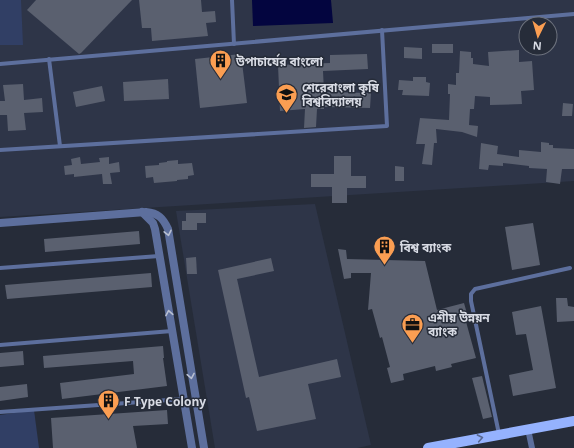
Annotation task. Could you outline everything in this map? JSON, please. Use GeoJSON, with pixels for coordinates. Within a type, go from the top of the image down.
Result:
{"type":"FeatureCollection","features":[{"type":"Feature","properties":{"kind":"main road"},"geometry":{"type":"LineString","coordinates":[[428,448],[574,421]]}},
{"type":"Feature","properties":{"kind":"street"},"geometry":{"type":"LineString","coordinates":[[0,223],[142,212],[154,213],[162,218],[168,229],[204,448]]}},
{"type":"Feature","properties":{"kind":"street"},"geometry":{"type":"LineString","coordinates":[[142,212],[153,223],[155,229],[192,448]]}},
{"type":"Feature","properties":{"kind":"street"},"geometry":{"type":"LineString","coordinates":[[176,357],[188,355]]}},
{"type":"Feature","properties":{"kind":"street"},"geometry":{"type":"LineString","coordinates":[[528,429],[532,448]]}},
{"type":"Feature","properties":{"kind":"lane"},"geometry":{"type":"LineString","coordinates":[[232,0],[234,44]]}},
{"type":"Feature","properties":{"kind":"lane"},"geometry":{"type":"LineString","coordinates":[[0,64],[574,14]]}},
{"type":"Feature","properties":{"kind":"lane"},"geometry":{"type":"LineString","coordinates":[[0,150],[387,126],[382,30]]}},
{"type":"Feature","properties":{"kind":"lane"},"geometry":{"type":"LineString","coordinates":[[49,59],[60,146]]}},
{"type":"Feature","properties":{"kind":"lane"},"geometry":{"type":"LineString","coordinates":[[0,268],[160,256]]}},
{"type":"Feature","properties":{"kind":"lane"},"geometry":{"type":"LineString","coordinates":[[499,434],[471,301],[471,294],[475,289],[570,268]]}},
{"type":"Feature","properties":{"kind":"lane"},"geometry":{"type":"LineString","coordinates":[[0,345],[172,331]]}},
{"type":"Feature","properties":{"kind":"lane"},"geometry":{"type":"LineString","coordinates":[[0,412],[183,399]]}},
{"type":"Feature","properties":{"kind":"shaded area","name":"শেরেবাংলা কৃষি বিশ্ববিদ্যালয়"},"geometry":{"type":"Polygon","coordinates":[[[0,0],[574,0],[574,181],[0,217],[0,0]]]}},
{"type":"Feature","properties":{"kind":"shaded area"},"geometry":{"type":"Polygon","coordinates":[[[0,0],[21,0],[23,45],[0,45],[0,0]]]}},
{"type":"Feature","properties":{"kind":"shaded area"},"geometry":{"type":"Polygon","coordinates":[[[252,0],[331,0],[333,23],[253,26],[252,0]]]}},
{"type":"Feature","properties":{"kind":"shaded area"},"geometry":{"type":"Polygon","coordinates":[[[315,204],[371,445],[357,448],[215,448],[176,211],[315,204]]]}},
{"type":"Feature","properties":{"kind":"shaded area"},"geometry":{"type":"Polygon","coordinates":[[[34,410],[39,448],[0,448],[0,415],[34,410]]]}},
{"type":"Feature","properties":{"kind":"building"},"geometry":{"type":"Polygon","coordinates":[[[36,0],[132,0],[79,54],[27,10],[36,0]]]}},
{"type":"Feature","properties":{"kind":"building"},"geometry":{"type":"Polygon","coordinates":[[[139,0],[201,0],[202,12],[215,11],[216,22],[206,23],[208,36],[152,41],[151,28],[142,28],[139,0]]]}},
{"type":"Feature","properties":{"kind":"building"},"geometry":{"type":"Polygon","coordinates":[[[432,44],[453,44],[453,53],[432,53],[432,44]]]}},
{"type":"Feature","properties":{"kind":"building"},"geometry":{"type":"Polygon","coordinates":[[[404,47],[422,48],[422,59],[404,58],[404,47]]]}},
{"type":"Feature","properties":{"kind":"building"},"geometry":{"type":"Polygon","coordinates":[[[518,50],[519,62],[532,61],[534,90],[521,91],[522,104],[490,105],[490,97],[475,96],[474,109],[470,109],[469,125],[478,126],[477,137],[462,132],[436,129],[437,143],[434,143],[432,165],[422,164],[425,144],[416,144],[420,118],[449,120],[450,94],[448,94],[448,84],[456,85],[456,73],[459,73],[460,51],[471,52],[473,64],[489,66],[488,52],[518,50]]]}},
{"type":"Feature","properties":{"kind":"building","name":"উপাচার্যের বাংলো"},"geometry":{"type":"Polygon","coordinates":[[[241,54],[247,103],[200,108],[195,59],[241,54]]]}},
{"type":"Feature","properties":{"kind":"building"},"geometry":{"type":"Polygon","coordinates":[[[367,54],[368,69],[323,71],[324,92],[371,93],[370,108],[324,107],[324,109],[317,109],[316,127],[304,128],[305,109],[280,111],[278,65],[330,63],[330,55],[367,54]]]}},
{"type":"Feature","properties":{"kind":"building"},"geometry":{"type":"Polygon","coordinates":[[[413,77],[426,77],[426,82],[430,83],[429,96],[402,95],[403,90],[398,90],[399,80],[413,81],[413,77]]]}},
{"type":"Feature","properties":{"kind":"building"},"geometry":{"type":"Polygon","coordinates":[[[168,79],[169,99],[124,101],[123,82],[168,79]]]}},
{"type":"Feature","properties":{"kind":"building"},"geometry":{"type":"Polygon","coordinates":[[[23,84],[24,100],[42,98],[43,112],[24,113],[26,130],[8,131],[7,115],[0,115],[0,101],[5,101],[3,85],[23,84]]]}},
{"type":"Feature","properties":{"kind":"building"},"geometry":{"type":"Polygon","coordinates":[[[102,86],[105,101],[76,107],[73,92],[102,86]]]}},
{"type":"Feature","properties":{"kind":"building"},"geometry":{"type":"Polygon","coordinates":[[[563,103],[573,104],[572,116],[562,116],[563,103]]]}},
{"type":"Feature","properties":{"kind":"building"},"geometry":{"type":"Polygon","coordinates":[[[541,142],[553,145],[553,148],[574,149],[574,169],[562,169],[560,184],[546,182],[547,169],[529,168],[529,166],[503,163],[503,166],[489,165],[488,170],[479,169],[481,143],[498,146],[497,154],[519,157],[519,150],[541,152],[541,142]]]}},
{"type":"Feature","properties":{"kind":"building"},"geometry":{"type":"Polygon","coordinates":[[[334,156],[351,156],[351,176],[366,176],[366,188],[347,188],[347,203],[332,203],[332,187],[311,187],[311,174],[334,174],[334,156]]]}},
{"type":"Feature","properties":{"kind":"building"},"geometry":{"type":"Polygon","coordinates":[[[80,157],[81,164],[100,162],[99,158],[109,157],[109,164],[119,162],[120,172],[110,173],[112,184],[103,184],[102,174],[74,177],[74,174],[65,175],[64,166],[72,165],[71,159],[80,157]]]}},
{"type":"Feature","properties":{"kind":"building"},"geometry":{"type":"Polygon","coordinates":[[[178,160],[178,164],[192,163],[194,175],[188,176],[188,179],[154,183],[153,177],[146,178],[145,166],[159,165],[159,163],[178,160]]]}},
{"type":"Feature","properties":{"kind":"building"},"geometry":{"type":"Polygon","coordinates":[[[395,166],[404,167],[404,181],[395,181],[395,166]]]}},
{"type":"Feature","properties":{"kind":"building"},"geometry":{"type":"Polygon","coordinates":[[[186,213],[206,213],[206,223],[197,223],[197,230],[182,230],[182,221],[186,221],[186,213]]]}},
{"type":"Feature","properties":{"kind":"building"},"geometry":{"type":"Polygon","coordinates":[[[533,223],[540,265],[512,270],[505,227],[533,223]]]}},
{"type":"Feature","properties":{"kind":"building"},"geometry":{"type":"Polygon","coordinates":[[[139,231],[140,244],[45,252],[44,239],[139,231]]]}},
{"type":"Feature","properties":{"kind":"building"},"geometry":{"type":"Polygon","coordinates":[[[338,249],[346,250],[347,259],[425,261],[437,310],[464,303],[468,317],[465,318],[476,358],[451,364],[452,367],[436,371],[435,366],[403,374],[404,380],[391,383],[387,368],[390,367],[382,337],[380,338],[372,309],[368,310],[371,273],[351,273],[351,278],[344,279],[338,249]]]}},
{"type":"Feature","properties":{"kind":"building"},"geometry":{"type":"Polygon","coordinates":[[[196,257],[197,274],[187,274],[186,258],[196,257]]]}},
{"type":"Feature","properties":{"kind":"building"},"geometry":{"type":"Polygon","coordinates":[[[271,258],[274,271],[237,279],[259,377],[337,359],[341,377],[308,384],[316,419],[257,431],[249,397],[246,398],[218,270],[271,258]]]}},
{"type":"Feature","properties":{"kind":"building"},"geometry":{"type":"Polygon","coordinates":[[[151,273],[152,287],[7,299],[5,285],[151,273]]]}},
{"type":"Feature","properties":{"kind":"building"},"geometry":{"type":"Polygon","coordinates":[[[556,298],[567,298],[568,306],[574,307],[574,321],[557,322],[556,298]]]}},
{"type":"Feature","properties":{"kind":"building"},"geometry":{"type":"Polygon","coordinates":[[[541,306],[556,388],[513,396],[509,375],[533,370],[526,334],[516,335],[512,312],[541,306]]]}},
{"type":"Feature","properties":{"kind":"building"},"geometry":{"type":"Polygon","coordinates":[[[163,346],[167,386],[62,399],[60,383],[134,374],[133,361],[44,368],[43,356],[163,346]]]}},
{"type":"Feature","properties":{"kind":"building"},"geometry":{"type":"Polygon","coordinates":[[[23,351],[24,365],[0,367],[0,353],[23,351]]]}},
{"type":"Feature","properties":{"kind":"building"},"geometry":{"type":"Polygon","coordinates":[[[482,376],[492,417],[483,419],[472,378],[482,376]]]}},
{"type":"Feature","properties":{"kind":"building"},"geometry":{"type":"Polygon","coordinates":[[[27,384],[28,397],[0,401],[0,387],[27,384]]]}},
{"type":"Feature","properties":{"kind":"building"},"geometry":{"type":"Polygon","coordinates":[[[167,410],[168,424],[133,426],[137,448],[53,448],[51,418],[167,410]]]}},
{"type":"Feature","properties":{"kind":"place","name":"উপাচার্যের বাংলো"},"geometry":{"type":"Point","coordinates":[221,80]}},
{"type":"Feature","properties":{"kind":"place","name":"শেরেবাংলা কৃষি বিশ্ববিদ্যালয়"},"geometry":{"type":"Point","coordinates":[287,114]}},
{"type":"Feature","properties":{"kind":"place","name":"বিশ্ব ব্যাংক"},"geometry":{"type":"Point","coordinates":[384,266]}},
{"type":"Feature","properties":{"kind":"place","name":"এশীয় উন্নয়ন ব্যাংক"},"geometry":{"type":"Point","coordinates":[412,344]}},
{"type":"Feature","properties":{"kind":"place","name":"F Type Colony"},"geometry":{"type":"Point","coordinates":[109,420]}}]}
